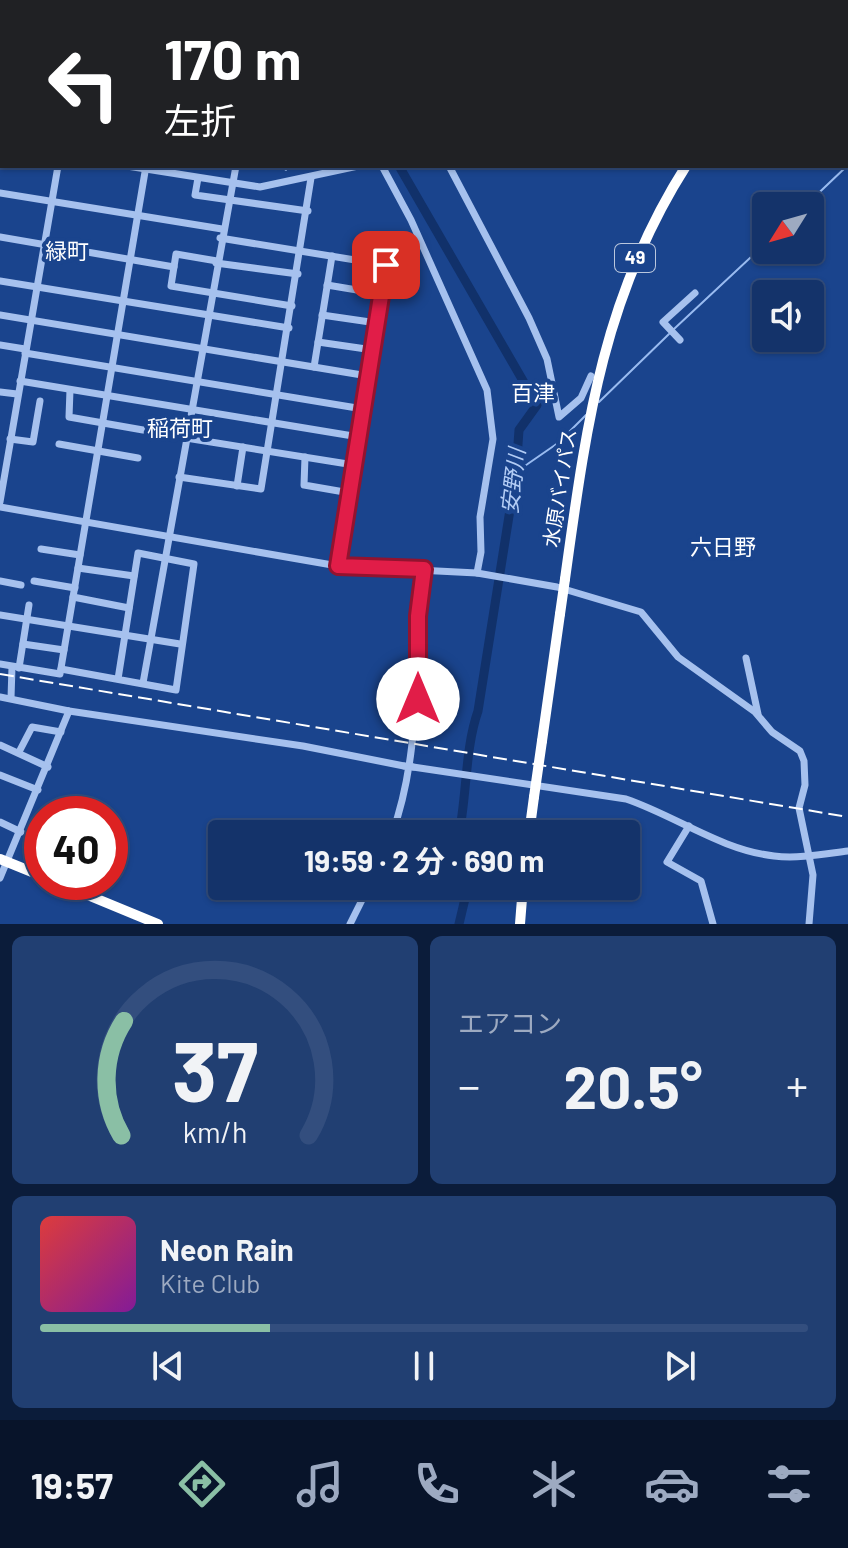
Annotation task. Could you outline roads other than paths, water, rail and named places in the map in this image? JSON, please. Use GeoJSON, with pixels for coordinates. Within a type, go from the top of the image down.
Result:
{"type":"FeatureCollection","features":[{"type":"Feature","properties":{"kind":"highway","name":"水原バイパス"},"geometry":{"type":"LineString","coordinates":[[531,820],[579,480],[602,357],[618,302],[641,245],[685,168]]}},
{"type":"Feature","properties":{"kind":"highway"},"geometry":{"type":"LineString","coordinates":[[4,861],[24,869]]}},
{"type":"Feature","properties":{"kind":"highway"},"geometry":{"type":"LineString","coordinates":[[100,900],[158,924]]}},
{"type":"Feature","properties":{"kind":"highway"},"geometry":{"type":"LineString","coordinates":[[520,924],[522,900]]}},
{"type":"Feature","properties":{"kind":"street"},"geometry":{"type":"LineString","coordinates":[[58,168],[10,439],[4,451],[0,505],[86,524],[338,566],[480,573],[535,583],[639,611],[678,657],[758,714],[772,732],[792,743],[804,761],[805,785],[799,808],[813,875],[809,924]]}},
{"type":"Feature","properties":{"kind":"street"},"geometry":{"type":"LineString","coordinates":[[0,664],[60,674],[146,168],[230,184],[271,186],[350,168]]}},
{"type":"Feature","properties":{"kind":"street"},"geometry":{"type":"LineString","coordinates":[[193,168],[195,195],[308,211]]}},
{"type":"Feature","properties":{"kind":"street"},"geometry":{"type":"LineString","coordinates":[[143,683],[227,199],[235,168]]}},
{"type":"Feature","properties":{"kind":"street"},"geometry":{"type":"LineString","coordinates":[[383,168],[411,220],[487,390],[493,439],[480,517],[480,573]]}},
{"type":"Feature","properties":{"kind":"street"},"geometry":{"type":"LineString","coordinates":[[450,168],[529,318],[547,359],[559,417],[581,398],[591,376]]}},
{"type":"Feature","properties":{"kind":"street"},"geometry":{"type":"LineString","coordinates":[[179,477],[261,489],[302,251],[311,178]]}},
{"type":"Feature","properties":{"kind":"street"},"geometry":{"type":"LineString","coordinates":[[0,193],[138,216],[302,251],[386,265]]}},
{"type":"Feature","properties":{"kind":"street"},"geometry":{"type":"LineString","coordinates":[[0,237],[174,267]]}},
{"type":"Feature","properties":{"kind":"street"},"geometry":{"type":"LineString","coordinates":[[292,306],[171,286],[176,254],[298,274]]}},
{"type":"Feature","properties":{"kind":"street"},"geometry":{"type":"LineString","coordinates":[[338,566],[388,255]]}},
{"type":"Feature","properties":{"kind":"street"},"geometry":{"type":"LineString","coordinates":[[314,367],[332,256]]}},
{"type":"Feature","properties":{"kind":"street"},"geometry":{"type":"LineString","coordinates":[[0,281],[289,328]]}},
{"type":"Feature","properties":{"kind":"street"},"geometry":{"type":"LineString","coordinates":[[327,285],[381,294]]}},
{"type":"Feature","properties":{"kind":"street"},"geometry":{"type":"LineString","coordinates":[[680,340],[663,322],[695,293]]}},
{"type":"Feature","properties":{"kind":"street"},"geometry":{"type":"LineString","coordinates":[[0,315],[368,376]]}},
{"type":"Feature","properties":{"kind":"street"},"geometry":{"type":"LineString","coordinates":[[322,315],[377,323]]}},
{"type":"Feature","properties":{"kind":"street"},"geometry":{"type":"LineString","coordinates":[[318,342],[373,350]]}},
{"type":"Feature","properties":{"kind":"street"},"geometry":{"type":"LineString","coordinates":[[0,345],[363,409]]}},
{"type":"Feature","properties":{"kind":"street"},"geometry":{"type":"LineString","coordinates":[[20,381],[359,437]]}},
{"type":"Feature","properties":{"kind":"street"},"geometry":{"type":"LineString","coordinates":[[70,390],[66,414],[69,417],[143,430]]}},
{"type":"Feature","properties":{"kind":"street"},"geometry":{"type":"LineString","coordinates":[[0,392],[17,394]]}},
{"type":"Feature","properties":{"kind":"street"},"geometry":{"type":"LineString","coordinates":[[10,439],[33,442],[40,401]]}},
{"type":"Feature","properties":{"kind":"street"},"geometry":{"type":"LineString","coordinates":[[0,420],[12,422]]}},
{"type":"Feature","properties":{"kind":"street"},"geometry":{"type":"LineString","coordinates":[[186,438],[354,465]]}},
{"type":"Feature","properties":{"kind":"street"},"geometry":{"type":"LineString","coordinates":[[59,444],[138,458]]}},
{"type":"Feature","properties":{"kind":"street"},"geometry":{"type":"LineString","coordinates":[[237,486],[243,447]]}},
{"type":"Feature","properties":{"kind":"street"},"geometry":{"type":"LineString","coordinates":[[305,457],[304,485],[350,493]]}},
{"type":"Feature","properties":{"kind":"street"},"geometry":{"type":"LineString","coordinates":[[41,549],[80,555]]}},
{"type":"Feature","properties":{"kind":"street"},"geometry":{"type":"LineString","coordinates":[[61,669],[176,690],[180,644],[194,564],[138,553],[118,679]]}},
{"type":"Feature","properties":{"kind":"street"},"geometry":{"type":"LineString","coordinates":[[78,568],[134,576]]}},
{"type":"Feature","properties":{"kind":"street"},"geometry":{"type":"LineString","coordinates":[[396,820],[415,728],[418,616],[424,569]]}},
{"type":"Feature","properties":{"kind":"street"},"geometry":{"type":"LineString","coordinates":[[0,581],[21,585]]}},
{"type":"Feature","properties":{"kind":"street"},"geometry":{"type":"LineString","coordinates":[[34,581],[75,588]]}},
{"type":"Feature","properties":{"kind":"street"},"geometry":{"type":"LineString","coordinates":[[73,597],[129,608]]}},
{"type":"Feature","properties":{"kind":"street"},"geometry":{"type":"LineString","coordinates":[[11,698],[29,605]]}},
{"type":"Feature","properties":{"kind":"street"},"geometry":{"type":"LineString","coordinates":[[0,615],[180,644]]}},
{"type":"Feature","properties":{"kind":"street"},"geometry":{"type":"LineString","coordinates":[[23,644],[64,650]]}},
{"type":"Feature","properties":{"kind":"street"},"geometry":{"type":"LineString","coordinates":[[746,658],[758,714]]}},
{"type":"Feature","properties":{"kind":"street"},"geometry":{"type":"LineString","coordinates":[[0,697],[69,711],[303,746],[498,782],[612,796],[652,808],[724,843],[765,855],[848,851]]}},
{"type":"Feature","properties":{"kind":"street"},"geometry":{"type":"LineString","coordinates":[[0,878],[4,861],[21,832],[69,711]]}},
{"type":"Feature","properties":{"kind":"street"},"geometry":{"type":"LineString","coordinates":[[19,752],[32,727],[61,732]]}},
{"type":"Feature","properties":{"kind":"street"},"geometry":{"type":"LineString","coordinates":[[0,745],[48,767]]}},
{"type":"Feature","properties":{"kind":"street"},"geometry":{"type":"LineString","coordinates":[[0,775],[38,790]]}},
{"type":"Feature","properties":{"kind":"street"},"geometry":{"type":"LineString","coordinates":[[0,822],[21,832]]}},
{"type":"Feature","properties":{"kind":"street"},"geometry":{"type":"LineString","coordinates":[[689,826],[667,862],[701,881],[713,924]]}},
{"type":"Feature","properties":{"kind":"street"},"geometry":{"type":"LineString","coordinates":[[350,924],[362,900]]}},
{"type":"Feature","properties":{"kind":"waterway","name":"安野川"},"geometry":{"type":"LineString","coordinates":[[400,168],[537,405],[519,430],[516,472],[471,740],[462,820]]}},
{"type":"Feature","properties":{"kind":"waterway"},"geometry":{"type":"LineString","coordinates":[[820,192],[845,168]]}},
{"type":"Feature","properties":{"kind":"waterway"},"geometry":{"type":"LineString","coordinates":[[674,329],[752,256]]}},
{"type":"Feature","properties":{"kind":"waterway"},"geometry":{"type":"LineString","coordinates":[[599,402],[669,334]]}},
{"type":"Feature","properties":{"kind":"waterway"},"geometry":{"type":"LineString","coordinates":[[516,472],[558,443],[586,415]]}},
{"type":"Feature","properties":{"kind":"waterway","name":"安野川"},"geometry":{"type":"LineString","coordinates":[[459,924],[465,900]]}},
{"type":"Feature","properties":{"kind":"railway"},"geometry":{"type":"LineString","coordinates":[[0,674],[848,817]]}},
{"type":"Feature","properties":{"kind":"district","name":"緑町"},"geometry":{"type":"Point","coordinates":[67,251]}},
{"type":"Feature","properties":{"kind":"district","name":"百津"},"geometry":{"type":"Point","coordinates":[533,393]}},
{"type":"Feature","properties":{"kind":"district","name":"稲荷町"},"geometry":{"type":"Point","coordinates":[180,428]}},
{"type":"Feature","properties":{"kind":"district","name":"六日野"},"geometry":{"type":"Point","coordinates":[723,547]}}]}
